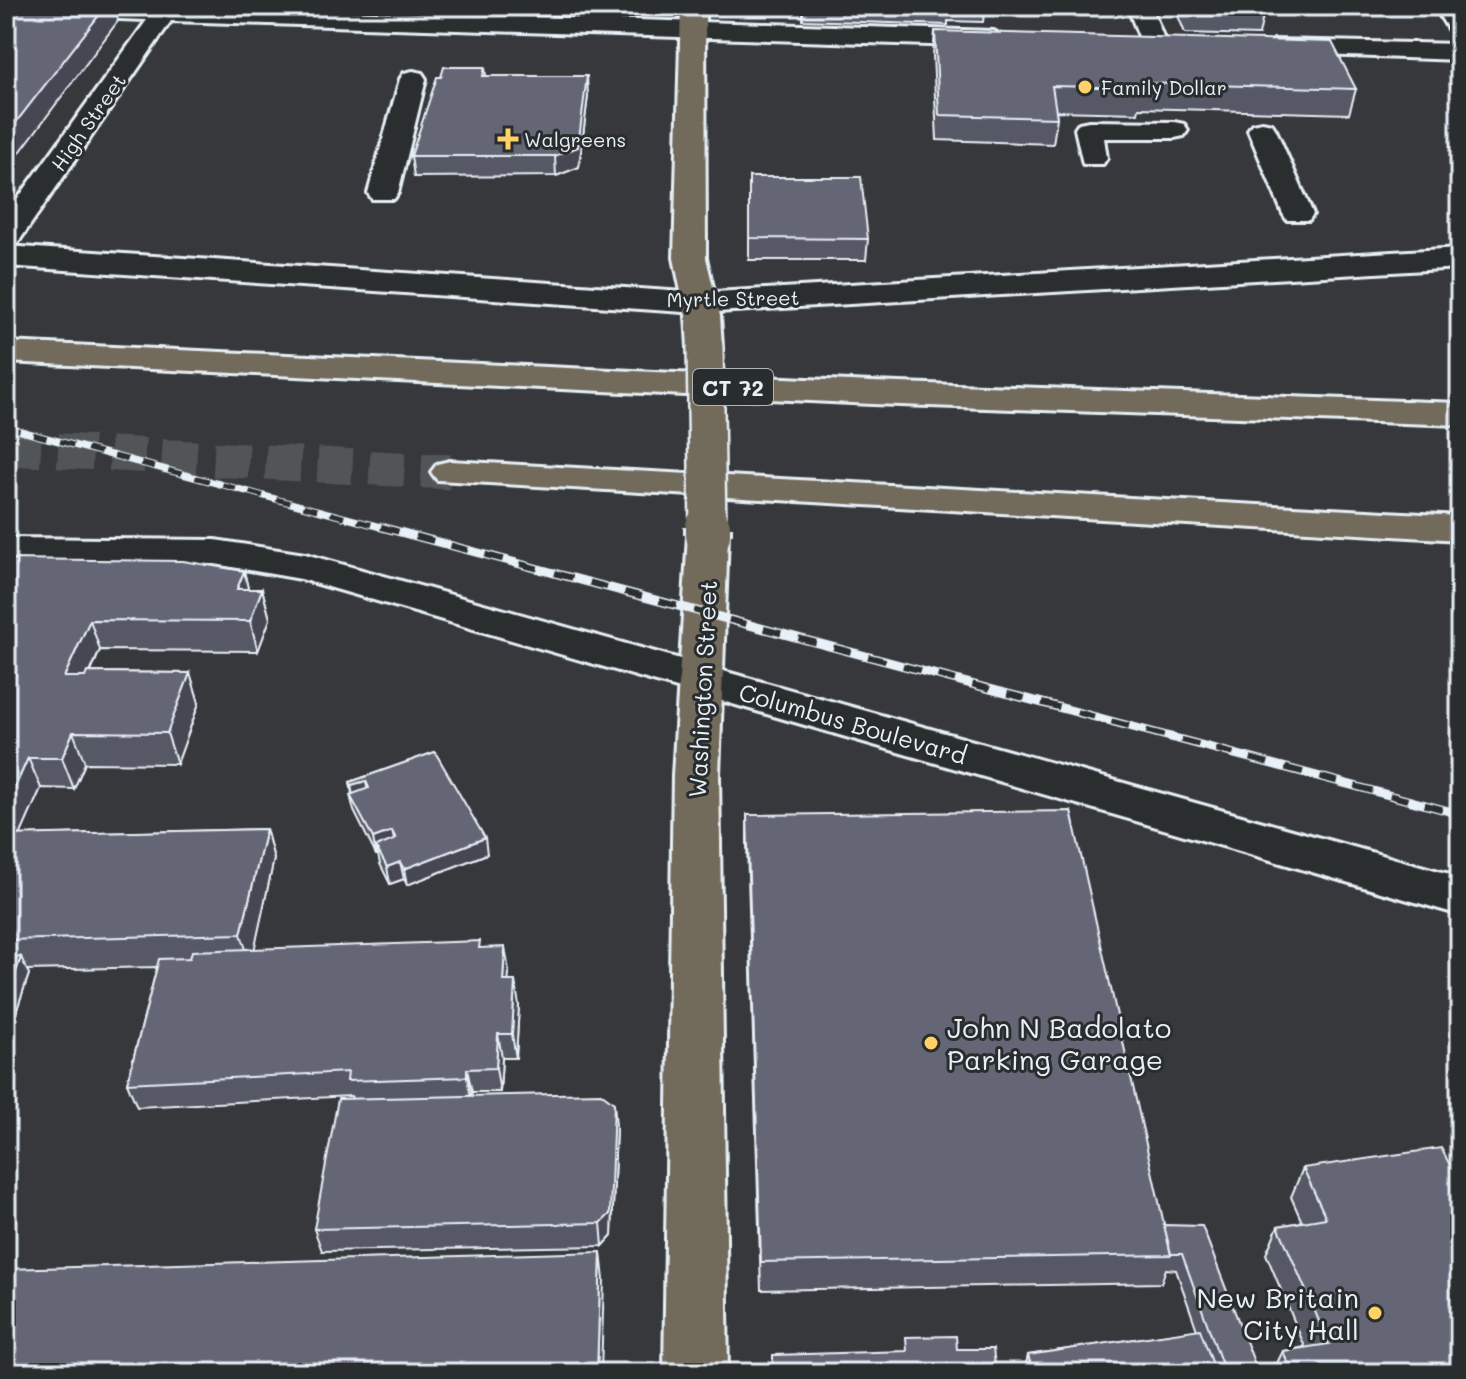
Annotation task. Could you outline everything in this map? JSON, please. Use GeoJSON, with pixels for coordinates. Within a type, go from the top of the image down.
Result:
{"type":"FeatureCollection","features":[{"type":"Feature","properties":{"kind":"main road","name":"Washington Street"},"geometry":{"type":"LineString","coordinates":[[693,18],[690,258],[705,347],[708,535],[696,775],[696,1373]]}},
{"type":"Feature","properties":{"kind":"main road","name":"CT 72"},"geometry":{"type":"LineString","coordinates":[[6,352],[872,393],[1460,414]]}},
{"type":"Feature","properties":{"kind":"main road"},"geometry":{"type":"LineString","coordinates":[[450,472],[1457,528]]}},
{"type":"Feature","properties":{"kind":"street"},"geometry":{"type":"LineString","coordinates":[[1139,6],[1153,44]]}},
{"type":"Feature","properties":{"kind":"street"},"geometry":{"type":"LineString","coordinates":[[1446,6],[1460,29]]}},
{"type":"Feature","properties":{"kind":"street"},"geometry":{"type":"LineString","coordinates":[[6,8],[693,18],[1018,40]]}},
{"type":"Feature","properties":{"kind":"street","name":"High Street"},"geometry":{"type":"LineString","coordinates":[[6,237],[167,9]]}},
{"type":"Feature","properties":{"kind":"street"},"geometry":{"type":"LineString","coordinates":[[1123,44],[1185,45]]}},
{"type":"Feature","properties":{"kind":"street"},"geometry":{"type":"LineString","coordinates":[[1248,47],[1460,52]]}},
{"type":"Feature","properties":{"kind":"street"},"geometry":{"type":"LineString","coordinates":[[383,193],[419,88]]}},
{"type":"Feature","properties":{"kind":"street"},"geometry":{"type":"LineString","coordinates":[[1093,158],[1089,129],[1174,130]]}},
{"type":"Feature","properties":{"kind":"street"},"geometry":{"type":"LineString","coordinates":[[1262,130],[1298,214]]}},
{"type":"Feature","properties":{"kind":"street","name":"Myrtle Street"},"geometry":{"type":"LineString","coordinates":[[6,256],[699,303],[1460,258]]}},
{"type":"Feature","properties":{"kind":"street","name":"Columbus Boulevard"},"geometry":{"type":"LineString","coordinates":[[6,550],[188,551],[280,561],[1460,896]]}},
{"type":"Feature","properties":{"kind":"building"},"geometry":{"type":"Polygon","coordinates":[[[6,6],[106,6],[6,135],[6,6]]]}},
{"type":"Feature","properties":{"kind":"building"},"geometry":{"type":"Polygon","coordinates":[[[1185,6],[1258,6],[1263,16],[1189,15],[1185,6]]]}},
{"type":"Feature","properties":{"kind":"building"},"geometry":{"type":"Polygon","coordinates":[[[935,31],[1332,42],[1356,89],[1141,83],[1142,88],[1052,86],[1057,118],[939,115],[935,31]]]}},
{"type":"Feature","properties":{"kind":"building","name":"Walgreens"},"geometry":{"type":"Polygon","coordinates":[[[444,67],[485,67],[483,76],[587,76],[578,147],[555,156],[411,156],[437,77],[441,77],[444,67]]]}},
{"type":"Feature","properties":{"kind":"building"},"geometry":{"type":"Polygon","coordinates":[[[749,177],[861,177],[868,239],[749,238],[749,177]]]}},
{"type":"Feature","properties":{"kind":"building"},"geometry":{"type":"Polygon","coordinates":[[[6,559],[183,561],[244,571],[237,589],[262,589],[250,621],[90,620],[64,677],[85,677],[87,672],[190,673],[167,733],[73,732],[62,758],[28,758],[6,807],[6,559]]]}},
{"type":"Feature","properties":{"kind":"building"},"geometry":{"type":"Polygon","coordinates":[[[435,752],[485,838],[404,869],[400,862],[387,867],[376,847],[396,839],[392,831],[373,838],[350,795],[369,788],[366,781],[351,785],[350,782],[435,752]]]}},
{"type":"Feature","properties":{"kind":"building","name":"John N Badolato Parking Garage"},"geometry":{"type":"Polygon","coordinates":[[[1071,811],[1171,1255],[761,1262],[747,815],[1071,811]]]}},
{"type":"Feature","properties":{"kind":"building"},"geometry":{"type":"Polygon","coordinates":[[[266,829],[241,934],[6,940],[6,835],[266,829]]]}},
{"type":"Feature","properties":{"kind":"building"},"geometry":{"type":"Polygon","coordinates":[[[480,941],[479,948],[505,947],[503,981],[515,981],[512,1034],[498,1034],[496,1068],[467,1069],[467,1077],[347,1081],[348,1072],[127,1083],[159,959],[190,958],[192,951],[480,941]]]}},
{"type":"Feature","properties":{"kind":"building"},"geometry":{"type":"Polygon","coordinates":[[[6,957],[21,957],[6,999],[6,957]]]}},
{"type":"Feature","properties":{"kind":"building"},"geometry":{"type":"Polygon","coordinates":[[[601,1093],[614,1103],[610,1214],[601,1223],[314,1229],[338,1099],[601,1093]]]}},
{"type":"Feature","properties":{"kind":"building","name":"New Britain City Hall"},"geometry":{"type":"Polygon","coordinates":[[[1441,1148],[1460,1184],[1460,1373],[1292,1373],[1283,1351],[1329,1344],[1278,1226],[1326,1218],[1303,1168],[1441,1148]]]}},
{"type":"Feature","properties":{"kind":"building"},"geometry":{"type":"Polygon","coordinates":[[[1164,1225],[1202,1226],[1256,1367],[1277,1363],[1281,1373],[1225,1373],[1182,1254],[1171,1254],[1164,1225]]]}},
{"type":"Feature","properties":{"kind":"building"},"geometry":{"type":"Polygon","coordinates":[[[601,1252],[597,1373],[6,1373],[6,1269],[601,1252]]]}},
{"type":"Feature","properties":{"kind":"building"},"geometry":{"type":"Polygon","coordinates":[[[1200,1329],[1216,1373],[1033,1373],[1028,1355],[1200,1329]]]}},
{"type":"Feature","properties":{"kind":"building"},"geometry":{"type":"Polygon","coordinates":[[[956,1336],[957,1349],[993,1349],[996,1373],[773,1373],[773,1355],[907,1351],[906,1337],[956,1336]]]}},
{"type":"Feature","properties":{"kind":"tunnel"},"geometry":{"type":"LineString","coordinates":[[6,448],[450,472]]}},
{"type":"Feature","properties":{"kind":"railway"},"geometry":{"type":"LineString","coordinates":[[6,427],[388,529]]}},
{"type":"Feature","properties":{"kind":"railway"},"geometry":{"type":"LineString","coordinates":[[381,527],[1460,814]]}},
{"type":"Feature","properties":{"kind":"place","name":"Family Dollar"},"geometry":{"type":"Point","coordinates":[1085,87]}},
{"type":"Feature","properties":{"kind":"place","name":"Walgreens"},"geometry":{"type":"Point","coordinates":[508,139]}},
{"type":"Feature","properties":{"kind":"place","name":"John N Badolato Parking Garage"},"geometry":{"type":"Point","coordinates":[931,1043]}},
{"type":"Feature","properties":{"kind":"place","name":"New Britain City Hall"},"geometry":{"type":"Point","coordinates":[1375,1313]}}]}
